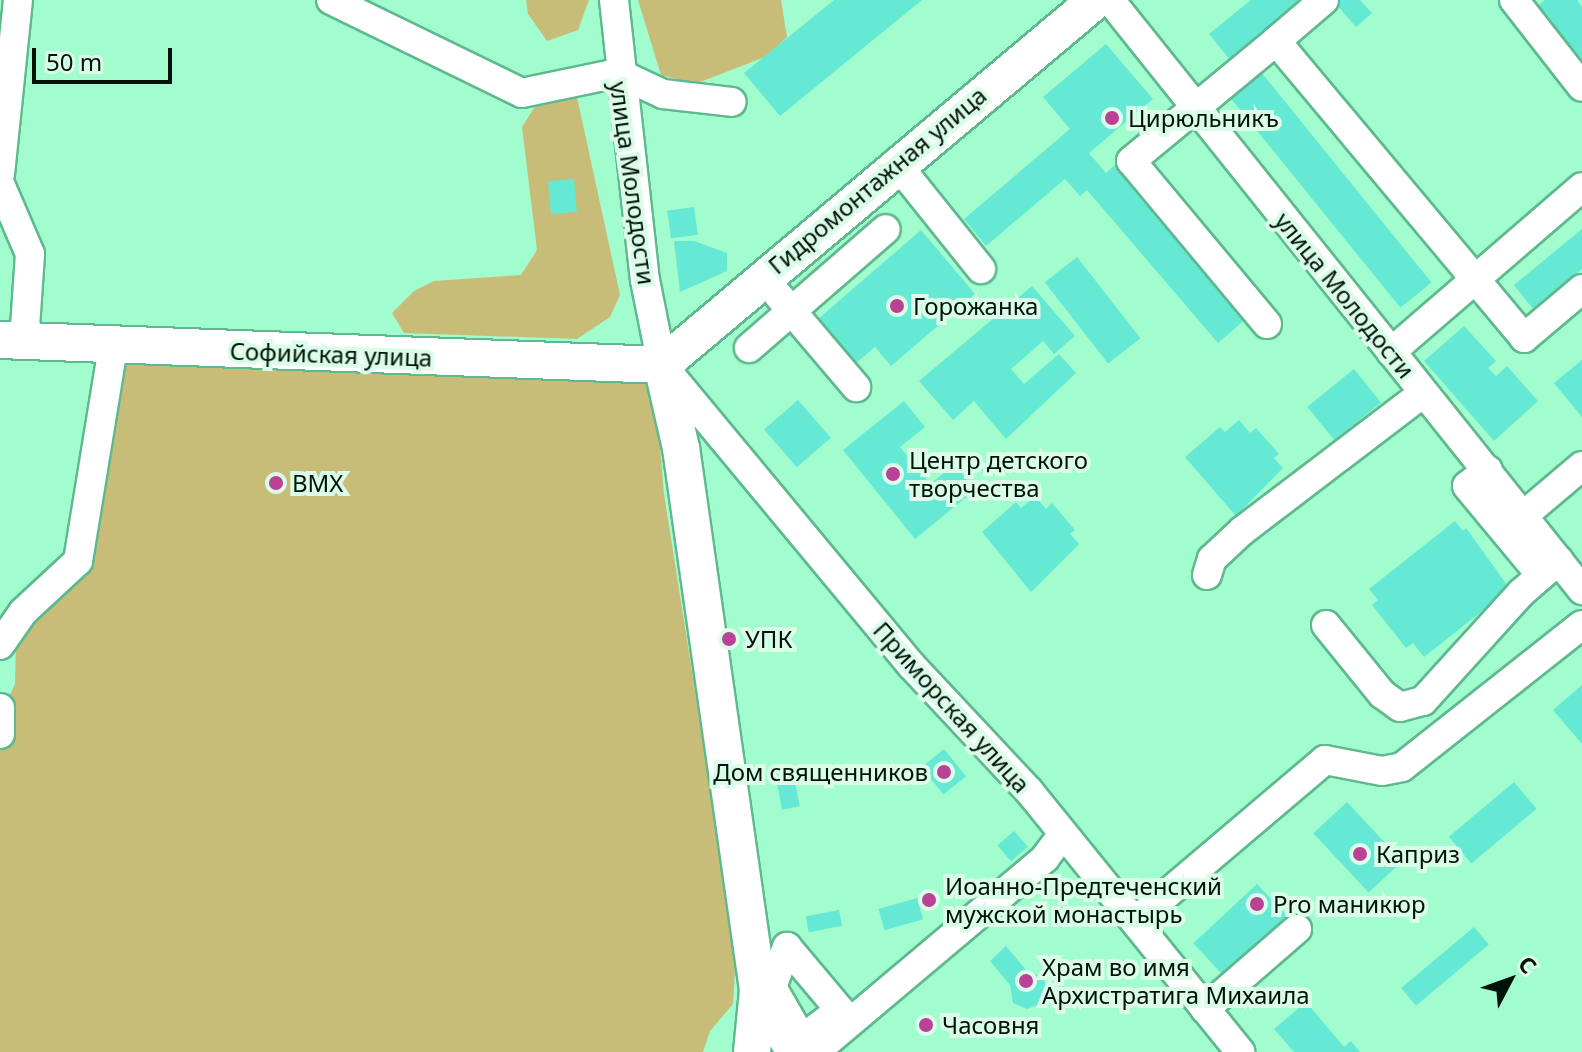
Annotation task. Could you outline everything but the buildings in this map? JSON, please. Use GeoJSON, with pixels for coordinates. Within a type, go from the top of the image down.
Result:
{"type":"FeatureCollection","features":[{"type":"Feature","properties":{"kind":"main road","name":"Гидромонтажная улица"},"geometry":{"type":"LineString","coordinates":[[662,365],[896,163],[1096,0]]}},
{"type":"Feature","properties":{"kind":"main road","name":"Софийская улица"},"geometry":{"type":"LineString","coordinates":[[12,340],[113,348],[662,365]]}},
{"type":"Feature","properties":{"kind":"main road"},"geometry":{"type":"LineString","coordinates":[[662,365],[681,448],[758,990],[752,1052]]}},
{"type":"Feature","properties":{"kind":"main road"},"geometry":{"type":"LineString","coordinates":[[758,990],[798,1044]]}},
{"type":"Feature","properties":{"kind":"street"},"geometry":{"type":"LineString","coordinates":[[0,174],[18,0]]}},
{"type":"Feature","properties":{"kind":"street"},"geometry":{"type":"LineString","coordinates":[[331,0],[522,93],[618,73],[663,94],[732,102]]}},
{"type":"Feature","properties":{"kind":"street","name":"улица Молодости"},"geometry":{"type":"LineString","coordinates":[[614,0],[618,73],[662,365]]}},
{"type":"Feature","properties":{"kind":"street","name":"улица Молодости"},"geometry":{"type":"LineString","coordinates":[[1110,0],[1524,515],[1550,568],[1582,590]]}},
{"type":"Feature","properties":{"kind":"street"},"geometry":{"type":"LineString","coordinates":[[1267,324],[1131,161],[1324,0]]}},
{"type":"Feature","properties":{"kind":"street"},"geometry":{"type":"LineString","coordinates":[[1514,0],[1582,87]]}},
{"type":"Feature","properties":{"kind":"street"},"geometry":{"type":"LineString","coordinates":[[1276,41],[1524,338],[1582,289]]}},
{"type":"Feature","properties":{"kind":"street"},"geometry":{"type":"LineString","coordinates":[[896,163],[981,269]]}},
{"type":"Feature","properties":{"kind":"street"},"geometry":{"type":"LineString","coordinates":[[0,184],[8,225],[30,254],[12,340]]}},
{"type":"Feature","properties":{"kind":"street"},"geometry":{"type":"LineString","coordinates":[[1391,352],[1582,187]]}},
{"type":"Feature","properties":{"kind":"street"},"geometry":{"type":"LineString","coordinates":[[749,348],[789,310],[886,229]]}},
{"type":"Feature","properties":{"kind":"street"},"geometry":{"type":"LineString","coordinates":[[762,276],[856,387]]}},
{"type":"Feature","properties":{"kind":"street"},"geometry":{"type":"LineString","coordinates":[[0,645],[23,612],[78,561],[113,348]]}},
{"type":"Feature","properties":{"kind":"street","name":"Приморская улица"},"geometry":{"type":"LineString","coordinates":[[662,365],[912,666],[1029,791],[1061,837],[1135,921],[1240,1052]]}},
{"type":"Feature","properties":{"kind":"street"},"geometry":{"type":"LineString","coordinates":[[1207,575],[1212,559],[1242,531],[1423,393]]}},
{"type":"Feature","properties":{"kind":"street"},"geometry":{"type":"LineString","coordinates":[[1524,515],[1582,466]]}},
{"type":"Feature","properties":{"kind":"street"},"geometry":{"type":"LineString","coordinates":[[1326,625],[1382,694],[1400,707],[1423,701],[1550,568],[1467,486],[1488,470]]}},
{"type":"Feature","properties":{"kind":"street"},"geometry":{"type":"LineString","coordinates":[[1135,921],[1325,760],[1382,771],[1402,767],[1582,625]]}},
{"type":"Feature","properties":{"kind":"street"},"geometry":{"type":"LineString","coordinates":[[0,708],[0,734]]}},
{"type":"Feature","properties":{"kind":"street"},"geometry":{"type":"LineString","coordinates":[[798,1044],[1045,858],[1061,837]]}},
{"type":"Feature","properties":{"kind":"street"},"geometry":{"type":"LineString","coordinates":[[1205,1009],[1297,929]]}},
{"type":"Feature","properties":{"kind":"shaded area"},"geometry":{"type":"Polygon","coordinates":[[[526,0],[589,0],[578,30],[547,41],[528,14],[526,0]]]}},
{"type":"Feature","properties":{"kind":"shaded area"},"geometry":{"type":"Polygon","coordinates":[[[638,0],[781,0],[787,37],[767,56],[695,84],[661,75],[638,0]]]}},
{"type":"Feature","properties":{"kind":"shaded area"},"geometry":{"type":"Polygon","coordinates":[[[567,86],[577,97],[620,295],[610,317],[577,339],[404,333],[392,313],[414,291],[434,281],[521,275],[537,250],[522,127],[541,97],[567,86]]]}},
{"type":"Feature","properties":{"kind":"shaded area"},"geometry":{"type":"Polygon","coordinates":[[[113,360],[643,374],[655,388],[664,494],[736,951],[733,1004],[710,1031],[703,1052],[0,1052],[0,737],[2,713],[15,684],[17,595],[69,548],[113,360]]]}},
{"type":"Feature","properties":{"kind":"place","name":"Цирюльникъ"},"geometry":{"type":"Point","coordinates":[1112,118]}},
{"type":"Feature","properties":{"kind":"place","name":"Горожанка"},"geometry":{"type":"Point","coordinates":[897,306]}},
{"type":"Feature","properties":{"kind":"place","name":"Центр детского творчества"},"geometry":{"type":"Point","coordinates":[893,474]}},
{"type":"Feature","properties":{"kind":"place","name":"BMX"},"geometry":{"type":"Point","coordinates":[276,483]}},
{"type":"Feature","properties":{"kind":"place","name":"УПК"},"geometry":{"type":"Point","coordinates":[729,639]}},
{"type":"Feature","properties":{"kind":"place","name":"Дом священников"},"geometry":{"type":"Point","coordinates":[944,772]}},
{"type":"Feature","properties":{"kind":"place","name":"Каприз"},"geometry":{"type":"Point","coordinates":[1360,854]}},
{"type":"Feature","properties":{"kind":"place","name":"Иоанно-Предтеченский мужской монастырь"},"geometry":{"type":"Point","coordinates":[929,900]}},
{"type":"Feature","properties":{"kind":"place","name":"Pro маникюр"},"geometry":{"type":"Point","coordinates":[1257,904]}},
{"type":"Feature","properties":{"kind":"place","name":"Храм во имя Архистратига Михаила"},"geometry":{"type":"Point","coordinates":[1026,981]}},
{"type":"Feature","properties":{"kind":"place","name":"Часовня"},"geometry":{"type":"Point","coordinates":[926,1025]}}]}
